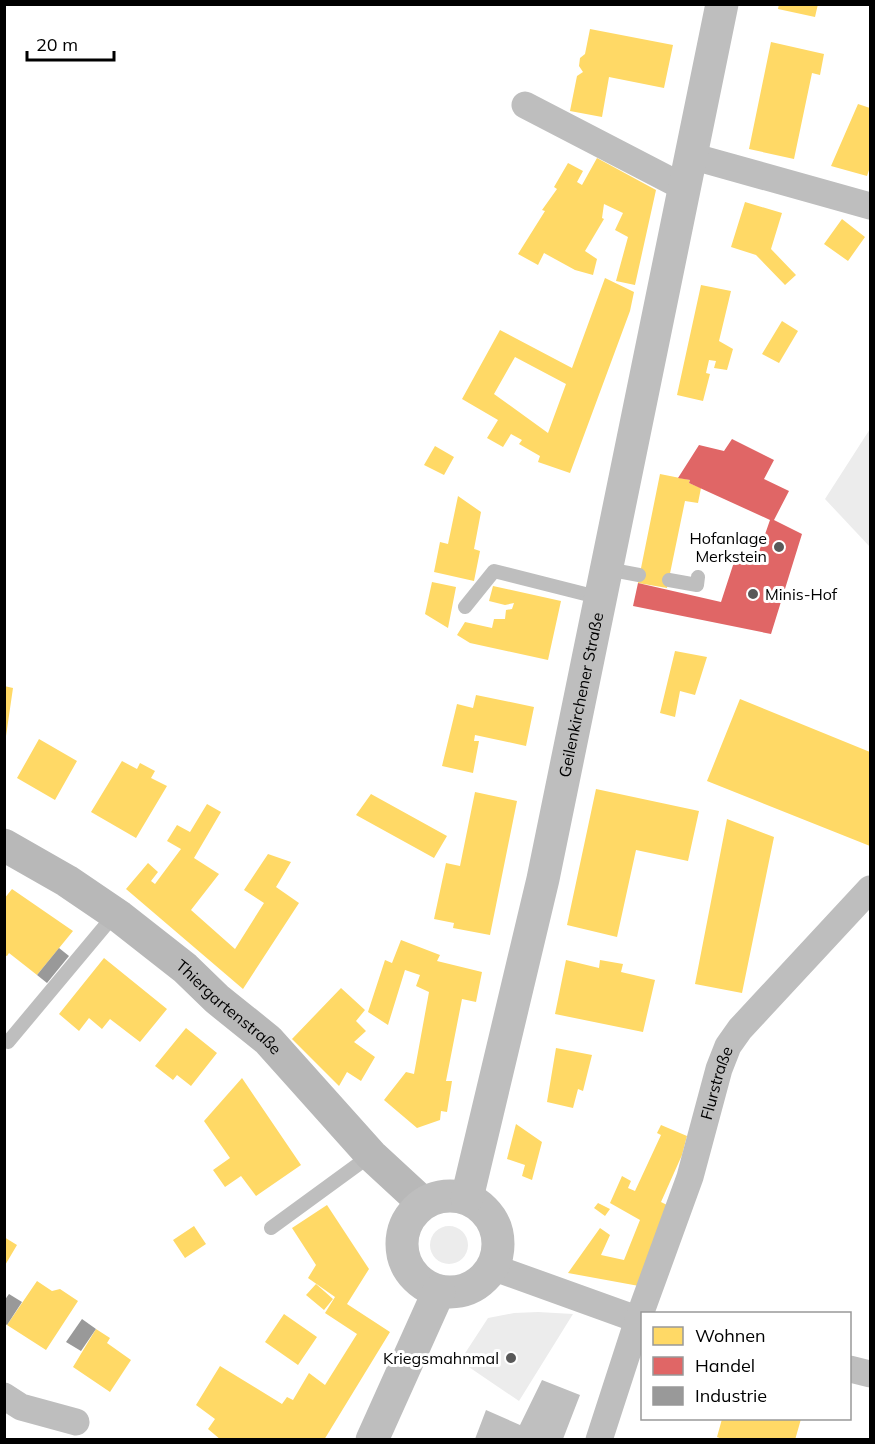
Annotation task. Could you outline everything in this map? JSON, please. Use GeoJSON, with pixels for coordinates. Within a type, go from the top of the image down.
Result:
{"type":"FeatureCollection","features":[{"type":"Feature","properties":{"kind":"main road","name":"Geilenkirchener Straße"},"geometry":{"type":"LineString","coordinates":[[467,1198],[543,879],[722,4]]}},
{"type":"Feature","properties":{"kind":"main road","name":"Thiergartenstraße"},"geometry":{"type":"LineString","coordinates":[[4,845],[67,881],[115,914],[185,968],[217,999],[268,1040],[371,1155],[423,1203]]}},
{"type":"Feature","properties":{"kind":"main road"},"geometry":{"type":"LineString","coordinates":[[444,1196],[467,1198],[481,1207],[491,1220],[497,1235],[497,1251],[492,1267],[482,1279],[469,1288],[455,1292],[439,1291],[424,1285],[412,1274],[404,1261],[401,1245],[404,1229],[411,1214],[423,1203],[444,1196]]}},
{"type":"Feature","properties":{"kind":"main road"},"geometry":{"type":"LineString","coordinates":[[372,1440],[439,1291]]}},
{"type":"Feature","properties":{"kind":"street"},"geometry":{"type":"LineString","coordinates":[[525,105],[685,188]]}},
{"type":"Feature","properties":{"kind":"street"},"geometry":{"type":"LineString","coordinates":[[691,156],[870,206]]}},
{"type":"Feature","properties":{"kind":"street","name":"Flurstraße"},"geometry":{"type":"LineString","coordinates":[[643,1312],[690,1177],[705,1115],[728,1046],[740,1029],[870,889]]}},
{"type":"Feature","properties":{"kind":"street"},"geometry":{"type":"LineString","coordinates":[[492,1267],[540,1282],[640,1320]]}},
{"type":"Feature","properties":{"kind":"street","name":"Flurstraße"},"geometry":{"type":"LineString","coordinates":[[599,1440],[640,1320]]}},
{"type":"Feature","properties":{"kind":"street"},"geometry":{"type":"LineString","coordinates":[[851,1369],[870,1374]]}},
{"type":"Feature","properties":{"kind":"street"},"geometry":{"type":"LineString","coordinates":[[4,1396],[21,1407],[76,1422]]}},
{"type":"Feature","properties":{"kind":"lane"},"geometry":{"type":"LineString","coordinates":[[465,607],[494,571],[604,583],[639,575]]}},
{"type":"Feature","properties":{"kind":"lane"},"geometry":{"type":"LineString","coordinates":[[669,580],[697,585],[698,577]]}},
{"type":"Feature","properties":{"kind":"lane"},"geometry":{"type":"LineString","coordinates":[[8,1042],[115,914]]}},
{"type":"Feature","properties":{"kind":"lane"},"geometry":{"type":"LineString","coordinates":[[271,1228],[371,1155]]}},
{"type":"Feature","properties":{"kind":"shaded area"},"geometry":{"type":"Polygon","coordinates":[[[870,429],[870,547],[825,499],[870,429]]]}},
{"type":"Feature","properties":{"kind":"shaded area"},"geometry":{"type":"Polygon","coordinates":[[[449,1226],[462,1232],[468,1245],[462,1258],[449,1264],[436,1258],[430,1245],[436,1232],[449,1226]]]}},
{"type":"Feature","properties":{"kind":"shaded area"},"geometry":{"type":"Polygon","coordinates":[[[514,1313],[573,1314],[519,1401],[460,1361],[488,1318],[514,1313]]]}},
{"type":"Feature","properties":{"kind":"shaded area"},"geometry":{"type":"Polygon","coordinates":[[[542,1380],[580,1395],[563,1439],[475,1439],[486,1410],[520,1425],[542,1380]]]}},
{"type":"Feature","properties":{"kind":"building: Wohnen"},"geometry":{"type":"Polygon","coordinates":[[[779,4],[818,4],[815,17],[778,9],[779,4]]]}},
{"type":"Feature","properties":{"kind":"building: Wohnen"},"geometry":{"type":"Polygon","coordinates":[[[590,29],[673,45],[664,88],[609,77],[602,117],[570,111],[577,76],[583,72],[579,66],[580,58],[585,54],[590,29]]]}},
{"type":"Feature","properties":{"kind":"building: Wohnen"},"geometry":{"type":"Polygon","coordinates":[[[771,42],[824,54],[820,75],[812,73],[794,159],[749,149],[771,42]]]}},
{"type":"Feature","properties":{"kind":"building: Wohnen"},"geometry":{"type":"Polygon","coordinates":[[[858,104],[870,108],[870,167],[867,176],[831,166],[858,104]]]}},
{"type":"Feature","properties":{"kind":"building: Wohnen"},"geometry":{"type":"Polygon","coordinates":[[[597,158],[656,190],[635,285],[616,281],[628,237],[615,230],[623,213],[604,204],[602,218],[604,219],[585,251],[597,259],[593,275],[575,270],[544,253],[538,265],[518,254],[545,211],[542,210],[557,189],[554,187],[568,163],[583,171],[577,182],[582,185],[597,158]]]}},
{"type":"Feature","properties":{"kind":"building: Wohnen"},"geometry":{"type":"Polygon","coordinates":[[[745,202],[782,213],[771,249],[796,275],[785,285],[756,255],[731,247],[745,202]]]}},
{"type":"Feature","properties":{"kind":"building: Wohnen"},"geometry":{"type":"Polygon","coordinates":[[[842,219],[865,237],[848,261],[824,244],[842,219]]]}},
{"type":"Feature","properties":{"kind":"building: Wohnen"},"geometry":{"type":"Polygon","coordinates":[[[605,278],[634,292],[630,311],[570,473],[538,462],[540,456],[519,444],[522,440],[511,434],[503,447],[487,438],[498,420],[462,399],[500,330],[572,368],[605,278]],[[515,357],[494,394],[548,433],[566,384],[515,357]]]}},
{"type":"Feature","properties":{"kind":"building: Wohnen"},"geometry":{"type":"Polygon","coordinates":[[[701,285],[731,291],[719,341],[733,349],[727,370],[714,368],[716,361],[709,360],[706,373],[710,374],[703,401],[677,395],[701,285]]]}},
{"type":"Feature","properties":{"kind":"building: Wohnen"},"geometry":{"type":"Polygon","coordinates":[[[782,321],[798,331],[779,363],[762,354],[782,321]]]}},
{"type":"Feature","properties":{"kind":"building: Wohnen"},"geometry":{"type":"Polygon","coordinates":[[[435,446],[454,457],[444,475],[424,465],[435,446]]]}},
{"type":"Feature","properties":{"kind":"building: Wohnen"},"geometry":{"type":"Polygon","coordinates":[[[660,474],[690,480],[689,483],[701,488],[698,503],[685,501],[667,588],[638,583],[660,474]]]}},
{"type":"Feature","properties":{"kind":"building: Wohnen"},"geometry":{"type":"Polygon","coordinates":[[[458,496],[481,512],[474,549],[480,551],[474,581],[434,572],[440,542],[448,544],[458,496]]]}},
{"type":"Feature","properties":{"kind":"building: Wohnen"},"geometry":{"type":"Polygon","coordinates":[[[432,582],[456,587],[448,628],[425,614],[432,582]]]}},
{"type":"Feature","properties":{"kind":"building: Wohnen"},"geometry":{"type":"Polygon","coordinates":[[[493,586],[561,601],[548,660],[470,643],[457,635],[465,622],[492,628],[494,619],[505,619],[506,610],[512,609],[514,603],[505,605],[489,601],[493,586]]]}},
{"type":"Feature","properties":{"kind":"building: Wohnen"},"geometry":{"type":"Polygon","coordinates":[[[675,651],[707,657],[695,695],[680,691],[675,717],[660,713],[675,651]]]}},
{"type":"Feature","properties":{"kind":"building: Wohnen"},"geometry":{"type":"Polygon","coordinates":[[[4,686],[13,688],[6,736],[4,736],[4,686]]]}},
{"type":"Feature","properties":{"kind":"building: Wohnen"},"geometry":{"type":"Polygon","coordinates":[[[476,695],[534,707],[526,746],[475,735],[474,741],[479,741],[473,773],[442,766],[457,704],[473,708],[476,695]]]}},
{"type":"Feature","properties":{"kind":"building: Wohnen"},"geometry":{"type":"Polygon","coordinates":[[[740,699],[870,752],[870,846],[707,781],[740,699]]]}},
{"type":"Feature","properties":{"kind":"building: Wohnen"},"geometry":{"type":"Polygon","coordinates":[[[39,739],[77,761],[55,800],[17,778],[39,739]]]}},
{"type":"Feature","properties":{"kind":"building: Wohnen"},"geometry":{"type":"Polygon","coordinates":[[[122,761],[137,769],[140,763],[155,771],[151,778],[167,786],[136,838],[91,812],[122,761]]]}},
{"type":"Feature","properties":{"kind":"building: Wohnen"},"geometry":{"type":"Polygon","coordinates":[[[596,789],[699,811],[688,861],[636,850],[617,937],[567,925],[596,789]]]}},
{"type":"Feature","properties":{"kind":"building: Wohnen"},"geometry":{"type":"Polygon","coordinates":[[[475,792],[517,801],[490,935],[453,928],[454,923],[434,919],[446,863],[460,866],[475,792]]]}},
{"type":"Feature","properties":{"kind":"building: Wohnen"},"geometry":{"type":"Polygon","coordinates":[[[371,794],[447,836],[434,858],[356,815],[371,794]]]}},
{"type":"Feature","properties":{"kind":"building: Wohnen"},"geometry":{"type":"Polygon","coordinates":[[[207,804],[221,812],[194,858],[219,874],[191,910],[235,949],[264,903],[244,890],[268,854],[291,862],[276,887],[299,903],[243,989],[126,889],[148,863],[158,872],[151,881],[155,884],[181,849],[167,841],[177,825],[190,832],[207,804]]]}},
{"type":"Feature","properties":{"kind":"building: Wohnen"},"geometry":{"type":"Polygon","coordinates":[[[727,819],[774,837],[742,993],[695,984],[727,819]]]}},
{"type":"Feature","properties":{"kind":"building: Wohnen"},"geometry":{"type":"Polygon","coordinates":[[[12,889],[73,931],[37,975],[9,953],[7,956],[4,955],[4,899],[12,889]]]}},
{"type":"Feature","properties":{"kind":"building: Wohnen"},"geometry":{"type":"Polygon","coordinates":[[[401,940],[440,955],[437,961],[482,972],[476,1002],[462,999],[446,1081],[452,1081],[447,1112],[441,1111],[440,1120],[417,1128],[384,1100],[406,1072],[414,1074],[429,992],[416,986],[420,975],[405,970],[388,1025],[368,1012],[385,960],[392,963],[401,940]]]}},
{"type":"Feature","properties":{"kind":"building: Wohnen"},"geometry":{"type":"Polygon","coordinates":[[[104,958],[167,1009],[140,1042],[110,1019],[102,1029],[89,1018],[79,1031],[59,1014],[104,958]]]}},
{"type":"Feature","properties":{"kind":"building: Wohnen"},"geometry":{"type":"Polygon","coordinates":[[[566,960],[599,968],[600,960],[623,964],[621,972],[655,980],[643,1032],[555,1014],[566,960]]]}},
{"type":"Feature","properties":{"kind":"building: Wohnen"},"geometry":{"type":"Polygon","coordinates":[[[341,988],[365,1010],[356,1021],[366,1031],[354,1042],[375,1057],[361,1081],[347,1072],[339,1086],[292,1039],[341,988]]]}},
{"type":"Feature","properties":{"kind":"building: Wohnen"},"geometry":{"type":"Polygon","coordinates":[[[186,1028],[217,1053],[191,1086],[177,1075],[173,1080],[155,1066],[186,1028]]]}},
{"type":"Feature","properties":{"kind":"building: Wohnen"},"geometry":{"type":"Polygon","coordinates":[[[556,1048],[592,1055],[583,1091],[578,1089],[573,1108],[547,1102],[556,1048]]]}},
{"type":"Feature","properties":{"kind":"building: Wohnen"},"geometry":{"type":"Polygon","coordinates":[[[242,1078],[301,1165],[256,1196],[241,1176],[225,1187],[213,1170],[230,1158],[204,1121],[242,1078]]]}},
{"type":"Feature","properties":{"kind":"building: Wohnen"},"geometry":{"type":"Polygon","coordinates":[[[516,1124],[542,1142],[532,1180],[522,1176],[525,1165],[507,1159],[516,1124]]]}},
{"type":"Feature","properties":{"kind":"building: Wohnen"},"geometry":{"type":"Polygon","coordinates":[[[661,1125],[687,1136],[682,1155],[661,1202],[669,1206],[639,1286],[568,1273],[600,1228],[610,1235],[601,1255],[624,1260],[640,1220],[610,1203],[622,1176],[631,1181],[628,1188],[635,1191],[661,1135],[657,1133],[661,1125]]]}},
{"type":"Feature","properties":{"kind":"building: Wohnen"},"geometry":{"type":"Polygon","coordinates":[[[598,1203],[610,1209],[605,1216],[594,1208],[598,1203]]]}},
{"type":"Feature","properties":{"kind":"building: Wohnen"},"geometry":{"type":"Polygon","coordinates":[[[327,1205],[369,1269],[347,1304],[390,1332],[324,1440],[221,1440],[208,1429],[215,1419],[196,1405],[220,1366],[282,1404],[287,1397],[293,1400],[309,1373],[325,1385],[357,1334],[325,1313],[335,1297],[308,1278],[316,1265],[292,1228],[327,1205]]]}},
{"type":"Feature","properties":{"kind":"building: Wohnen"},"geometry":{"type":"Polygon","coordinates":[[[194,1226],[206,1244],[185,1258],[173,1240],[194,1226]]]}},
{"type":"Feature","properties":{"kind":"building: Wohnen"},"geometry":{"type":"Polygon","coordinates":[[[4,1237],[17,1245],[4,1267],[4,1237]]]}},
{"type":"Feature","properties":{"kind":"building: Wohnen"},"geometry":{"type":"Polygon","coordinates":[[[37,1281],[52,1291],[60,1289],[78,1301],[46,1350],[7,1325],[37,1281]]]}},
{"type":"Feature","properties":{"kind":"building: Wohnen"},"geometry":{"type":"Polygon","coordinates":[[[316,1284],[333,1299],[324,1310],[306,1295],[316,1284]]]}},
{"type":"Feature","properties":{"kind":"building: Wohnen"},"geometry":{"type":"Polygon","coordinates":[[[284,1314],[317,1337],[298,1365],[265,1342],[284,1314]]]}},
{"type":"Feature","properties":{"kind":"building: Wohnen"},"geometry":{"type":"Polygon","coordinates":[[[96,1329],[110,1338],[107,1343],[131,1360],[110,1392],[73,1367],[96,1329]]]}},
{"type":"Feature","properties":{"kind":"building: Wohnen"},"geometry":{"type":"Polygon","coordinates":[[[722,1420],[801,1420],[795,1440],[725,1440],[717,1437],[722,1420]]]}},
{"type":"Feature","properties":{"kind":"building: Handel","name":"Hofanlage Merkstein"},"geometry":{"type":"Polygon","coordinates":[[[732,439],[774,460],[764,479],[789,491],[774,520],[802,534],[771,634],[633,606],[638,583],[721,602],[735,559],[755,563],[770,520],[689,483],[690,480],[678,478],[699,445],[724,451],[732,439]]]}},
{"type":"Feature","properties":{"kind":"building: Industrie"},"geometry":{"type":"Polygon","coordinates":[[[59,948],[69,956],[47,983],[37,975],[59,948]]]}},
{"type":"Feature","properties":{"kind":"building: Industrie"},"geometry":{"type":"Polygon","coordinates":[[[9,1294],[22,1302],[7,1325],[4,1323],[4,1301],[9,1294]]]}},
{"type":"Feature","properties":{"kind":"building: Industrie"},"geometry":{"type":"Polygon","coordinates":[[[82,1319],[96,1329],[81,1351],[66,1342],[82,1319]]]}},
{"type":"Feature","properties":{"kind":"place","name":"Hofanlage Merkstein"},"geometry":{"type":"Point","coordinates":[779,547]}},
{"type":"Feature","properties":{"kind":"place","name":"Minis-Hof"},"geometry":{"type":"Point","coordinates":[753,594]}},
{"type":"Feature","properties":{"kind":"place","name":"Kriegsmahnmal"},"geometry":{"type":"Point","coordinates":[511,1358]}}]}
